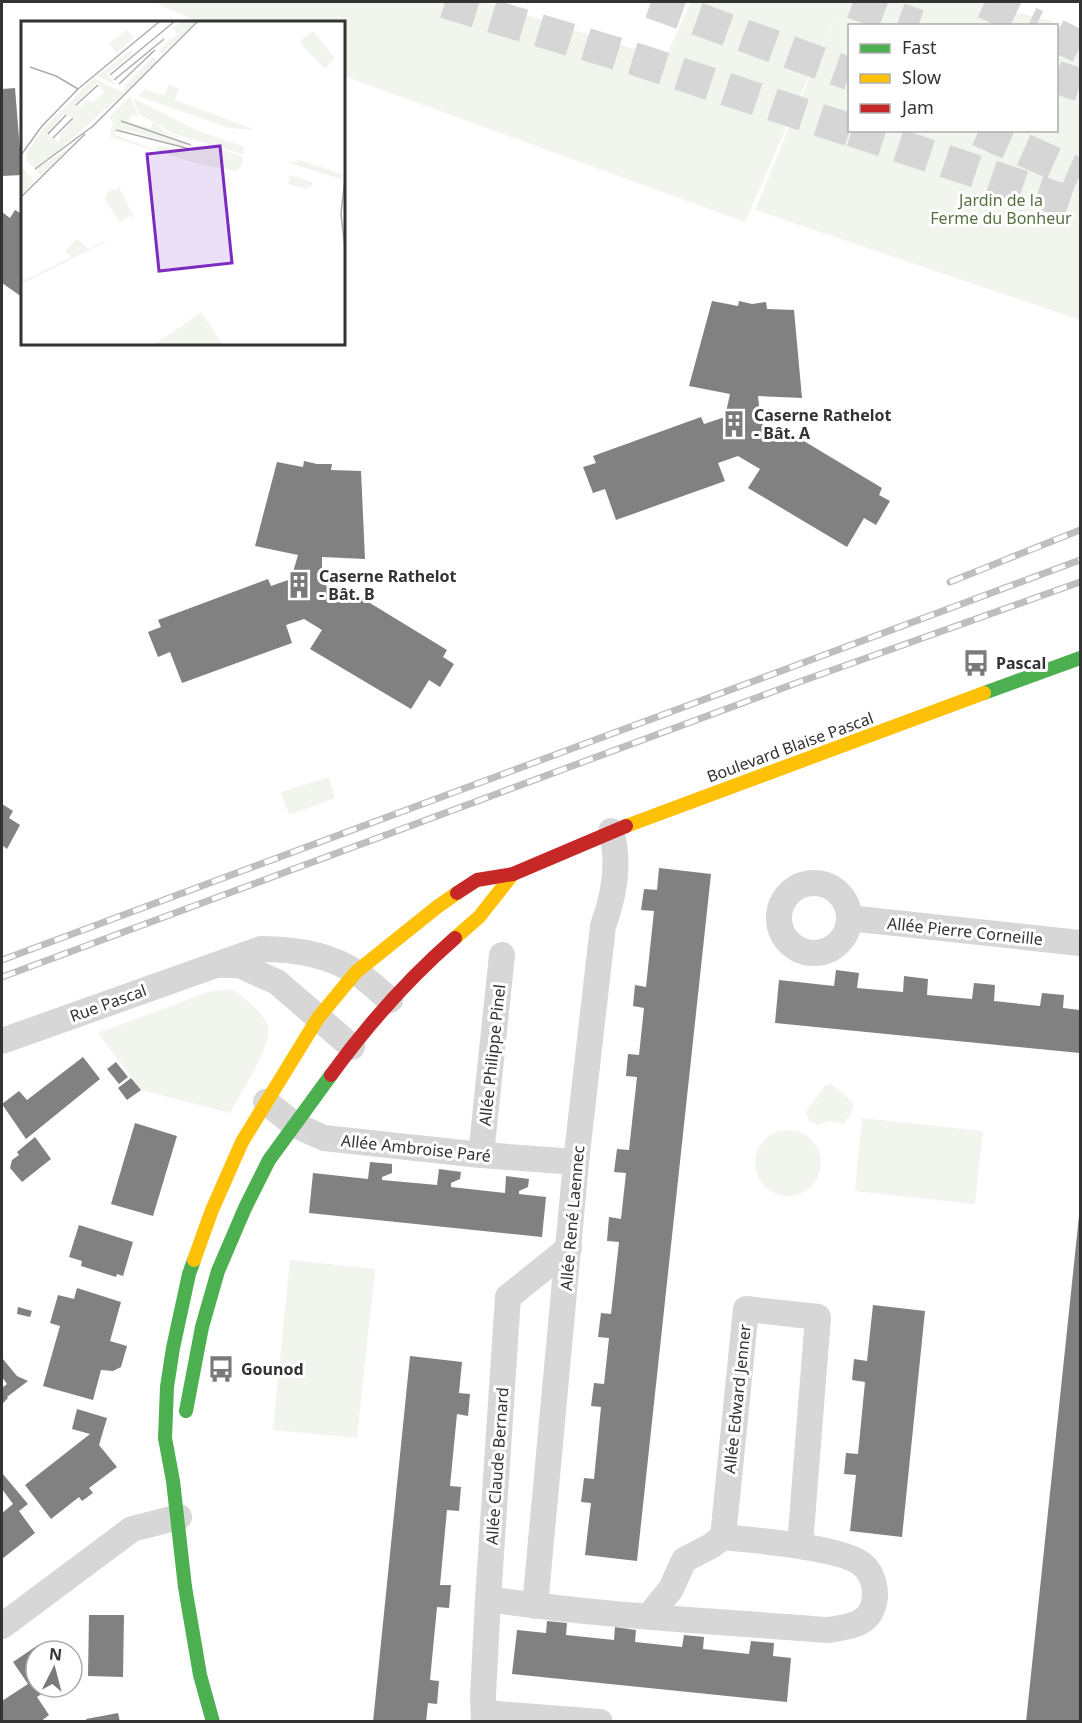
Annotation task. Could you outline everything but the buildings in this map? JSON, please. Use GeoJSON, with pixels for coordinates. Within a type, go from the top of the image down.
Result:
{"type":"FeatureCollection","features":[{"type":"Feature","properties":{"kind":"street","name":"Boulevard Blaise Pascal"},"geometry":{"type":"LineString","coordinates":[[213,1722],[200,1675],[185,1587],[179,1517],[165,1438],[167,1387],[180,1307],[212,1210],[242,1142],[318,1018],[356,972],[437,907],[477,880],[513,874],[611,831],[1080,658]]}},
{"type":"Feature","properties":{"kind":"street","name":"Allée René Laennec"},"geometry":{"type":"LineString","coordinates":[[535,1606],[576,1162],[603,926],[611,904],[615,876],[616,847],[611,831]]}},
{"type":"Feature","properties":{"kind":"street","name":"Boulevard Blaise Pascal"},"geometry":{"type":"LineString","coordinates":[[173,1481],[202,1327],[218,1271],[269,1160],[352,1047],[390,1000],[422,967],[479,917],[513,874]]}},
{"type":"Feature","properties":{"kind":"street","name":"Allée Pierre Corneille"},"geometry":{"type":"LineString","coordinates":[[849,918],[1080,943]]}},
{"type":"Feature","properties":{"kind":"street","name":"Rue Pascal"},"geometry":{"type":"LineString","coordinates":[[2,1041],[261,949],[291,949],[326,959],[356,972],[390,1000]]}},
{"type":"Feature","properties":{"kind":"street","name":"Allée Philippe Pinel"},"geometry":{"type":"LineString","coordinates":[[481,1155],[502,955]]}},
{"type":"Feature","properties":{"kind":"street","name":"Rue Pascal"},"geometry":{"type":"LineString","coordinates":[[214,965],[239,965],[277,982],[352,1047]]}},
{"type":"Feature","properties":{"kind":"street","name":"Allée Ambroise Paré"},"geometry":{"type":"LineString","coordinates":[[266,1102],[295,1125],[324,1138],[481,1155],[576,1162]]}},
{"type":"Feature","properties":{"kind":"street","name":"Allée Claude Bernard"},"geometry":{"type":"LineString","coordinates":[[569,1248],[508,1297],[483,1696],[485,1717],[600,1722]]}},
{"type":"Feature","properties":{"kind":"street","name":"Allée Edward Jenner"},"geometry":{"type":"LineString","coordinates":[[723,1537],[746,1309],[818,1317],[800,1545]]}},
{"type":"Feature","properties":{"kind":"street"},"geometry":{"type":"LineString","coordinates":[[2,1626],[132,1529],[179,1517]]}},
{"type":"Feature","properties":{"kind":"street"},"geometry":{"type":"LineString","coordinates":[[488,1599],[535,1606],[649,1616],[827,1629],[859,1624],[871,1614],[875,1601],[875,1588],[871,1576],[862,1564],[849,1558],[800,1545],[723,1537],[684,1560],[671,1589],[649,1616]]}},
{"type":"Feature","properties":{"kind":"green space","name":"Jardin de la Ferme du Bonheur"},"geometry":{"type":"Polygon","coordinates":[[[154,2],[484,2],[641,51],[668,52],[691,2],[978,2],[1056,24],[848,24],[848,132],[1058,132],[1058,25],[1080,35],[1080,320],[755,210],[837,11],[745,222],[345,76],[345,21],[196,21],[154,2]]]}},
{"type":"Feature","properties":{"kind":"green space"},"geometry":{"type":"Polygon","coordinates":[[[329,777],[335,798],[289,815],[281,792],[329,777]]]}},
{"type":"Feature","properties":{"kind":"green space"},"geometry":{"type":"Polygon","coordinates":[[[229,989],[257,1010],[268,1028],[268,1036],[260,1058],[230,1113],[141,1090],[98,1033],[208,992],[229,989]]]}},
{"type":"Feature","properties":{"kind":"green space"},"geometry":{"type":"Polygon","coordinates":[[[830,1083],[853,1102],[853,1110],[844,1124],[828,1121],[818,1125],[809,1121],[806,1112],[824,1087],[830,1083]]]}},
{"type":"Feature","properties":{"kind":"green space"},"geometry":{"type":"Polygon","coordinates":[[[862,1118],[983,1131],[975,1204],[855,1191],[862,1118]]]}},
{"type":"Feature","properties":{"kind":"green space"},"geometry":{"type":"Polygon","coordinates":[[[788,1130],[801,1133],[811,1140],[818,1150],[821,1163],[818,1176],[811,1186],[801,1193],[788,1196],[775,1193],[765,1186],[758,1176],[755,1163],[758,1150],[765,1140],[775,1133],[788,1130]]]}},
{"type":"Feature","properties":{"kind":"green space"},"geometry":{"type":"Polygon","coordinates":[[[290,1260],[375,1269],[357,1438],[273,1430],[290,1260]]]}},
{"type":"Feature","properties":{"kind":"tunnel"},"geometry":{"type":"LineString","coordinates":[[445,2],[638,60],[848,129]]}},
{"type":"Feature","properties":{"kind":"tunnel"},"geometry":{"type":"LineString","coordinates":[[651,2],[848,73]]}},
{"type":"Feature","properties":{"kind":"tunnel"},"geometry":{"type":"LineString","coordinates":[[853,2],[913,24]]}},
{"type":"Feature","properties":{"kind":"tunnel"},"geometry":{"type":"LineString","coordinates":[[985,2],[1032,24]]}},
{"type":"Feature","properties":{"kind":"tunnel"},"geometry":{"type":"LineString","coordinates":[[1058,36],[1080,47]]}},
{"type":"Feature","properties":{"kind":"tunnel"},"geometry":{"type":"LineString","coordinates":[[1058,78],[1080,85]]}},
{"type":"Feature","properties":{"kind":"tunnel"},"geometry":{"type":"LineString","coordinates":[[858,132],[1080,206]]}},
{"type":"Feature","properties":{"kind":"tunnel"},"geometry":{"type":"LineString","coordinates":[[983,132],[1080,175]]}},
{"type":"Feature","properties":{"kind":"railway"},"geometry":{"type":"LineString","coordinates":[[950,582],[1080,530]]}},
{"type":"Feature","properties":{"kind":"railway"},"geometry":{"type":"LineString","coordinates":[[2,960],[1080,560]]}},
{"type":"Feature","properties":{"kind":"railway"},"geometry":{"type":"LineString","coordinates":[[2,977],[799,682],[1080,582]]}},
{"type":"Feature","properties":{"kind":"traffic: fast"},"geometry":{"type":"LineString","coordinates":[[984,693],[1080,658]]}},
{"type":"Feature","properties":{"kind":"traffic: fast"},"geometry":{"type":"LineString","coordinates":[[186,1411],[202,1327],[218,1271],[245,1208],[269,1160],[331,1075]]}},
{"type":"Feature","properties":{"kind":"traffic: fast"},"geometry":{"type":"LineString","coordinates":[[194,1260],[173,1348],[167,1387],[165,1438],[173,1481],[185,1587],[200,1675],[213,1722]]}},
{"type":"Feature","properties":{"kind":"traffic: slow"},"geometry":{"type":"LineString","coordinates":[[626,826],[984,693]]}},
{"type":"Feature","properties":{"kind":"traffic: slow"},"geometry":{"type":"LineString","coordinates":[[455,938],[479,917],[513,874]]}},
{"type":"Feature","properties":{"kind":"traffic: slow"},"geometry":{"type":"LineString","coordinates":[[194,1260],[212,1210],[242,1142],[318,1018],[356,972],[457,893]]}},
{"type":"Feature","properties":{"kind":"traffic: jam"},"geometry":{"type":"LineString","coordinates":[[457,893],[477,880],[513,874],[626,826]]}},
{"type":"Feature","properties":{"kind":"traffic: jam"},"geometry":{"type":"LineString","coordinates":[[331,1075],[389,1003],[455,938]]}},
{"type":"Feature","properties":{"kind":"place","name":"Caserne Rathelot - Bât. A"},"geometry":{"type":"Point","coordinates":[734,424]}},
{"type":"Feature","properties":{"kind":"place","name":"Caserne Rathelot - Bât. B"},"geometry":{"type":"Point","coordinates":[299,585]}},
{"type":"Feature","properties":{"kind":"place","name":"Pascal"},"geometry":{"type":"Point","coordinates":[976,663]}},
{"type":"Feature","properties":{"kind":"place","name":"Gounod"},"geometry":{"type":"Point","coordinates":[221,1369]}}]}
